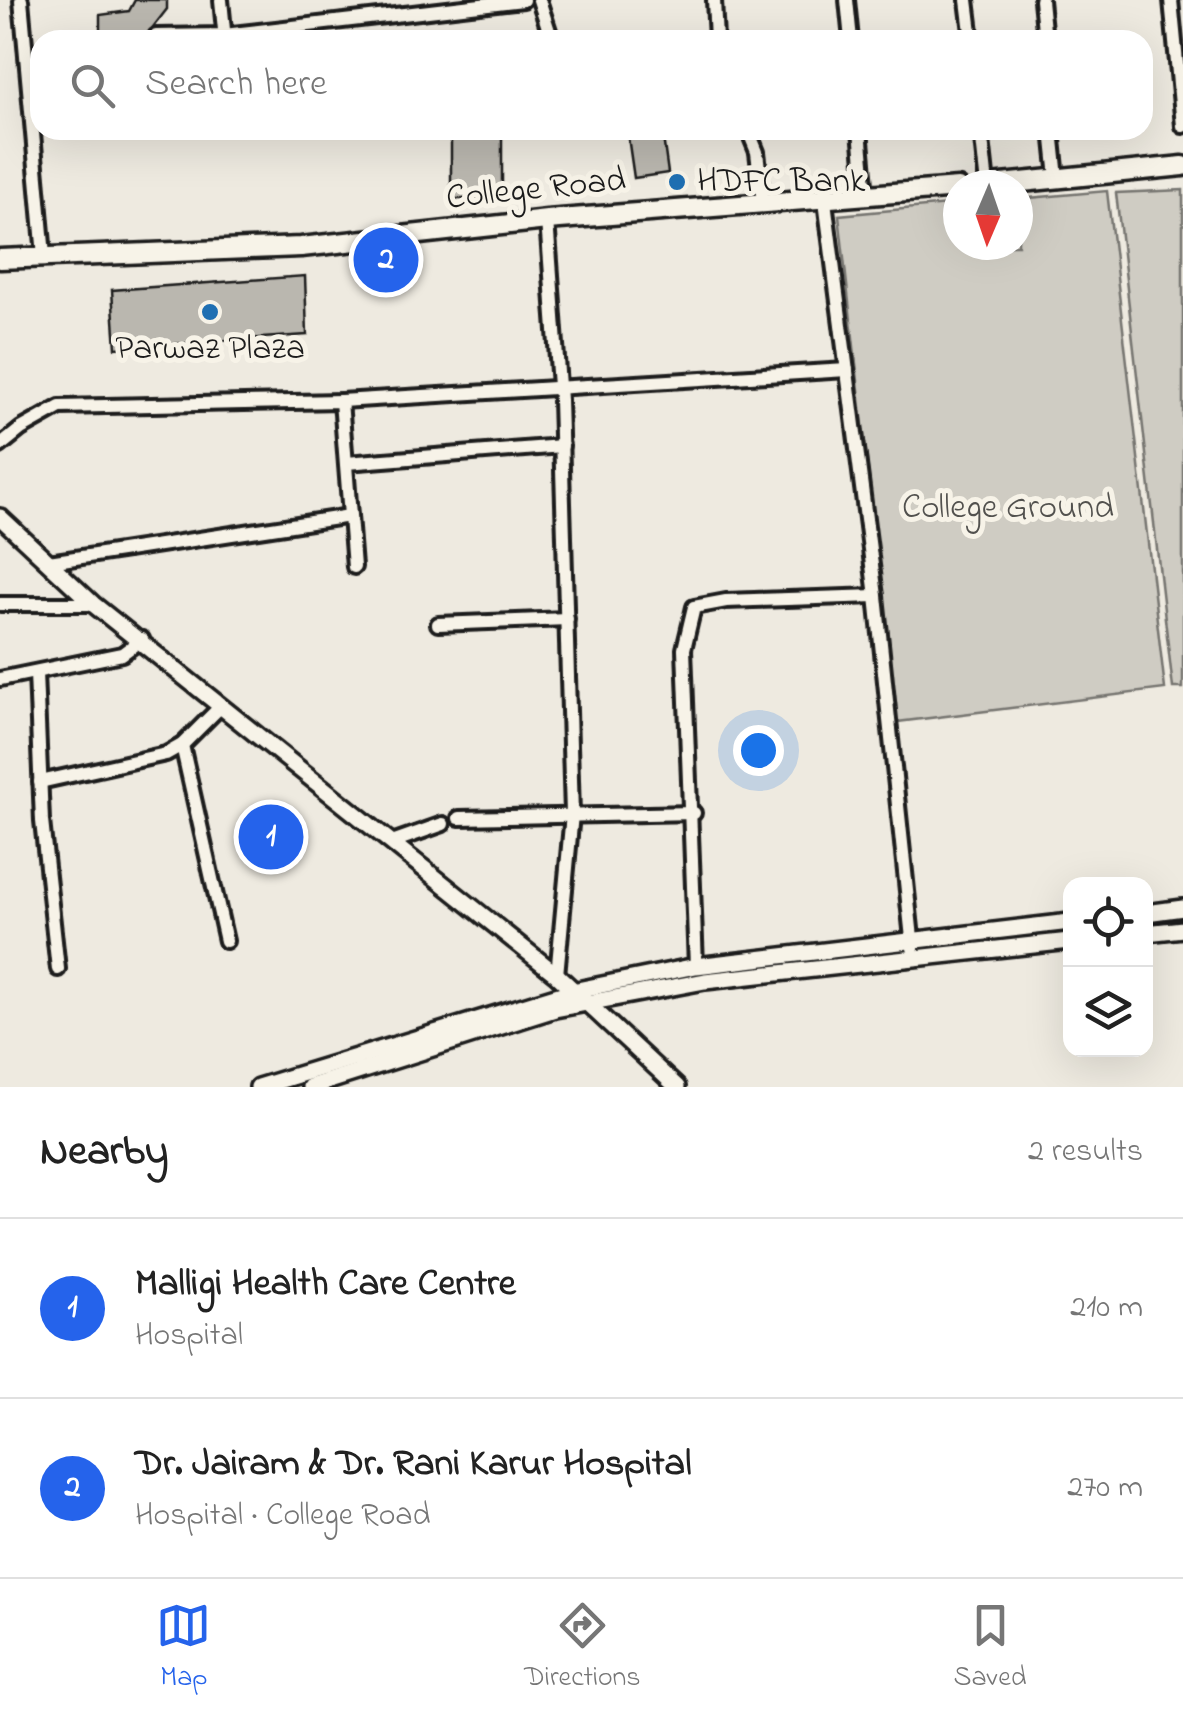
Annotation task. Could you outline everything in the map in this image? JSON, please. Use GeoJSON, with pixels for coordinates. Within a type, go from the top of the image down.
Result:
{"type":"FeatureCollection","features":[{"type":"Feature","properties":{"kind":"main road"},"geometry":{"type":"LineString","coordinates":[[1033,180],[1183,166]]}},
{"type":"Feature","properties":{"kind":"main road","name":"College Road"},"geometry":{"type":"LineString","coordinates":[[0,260],[301,247],[547,220],[943,189]]}},
{"type":"Feature","properties":{"kind":"street"},"geometry":{"type":"LineString","coordinates":[[20,0],[30,124]]}},
{"type":"Feature","properties":{"kind":"street"},"geometry":{"type":"LineString","coordinates":[[221,0],[224,30]]}},
{"type":"Feature","properties":{"kind":"street"},"geometry":{"type":"LineString","coordinates":[[273,30],[443,5],[523,0]]}},
{"type":"Feature","properties":{"kind":"street"},"geometry":{"type":"LineString","coordinates":[[539,0],[549,30]]}},
{"type":"Feature","properties":{"kind":"street"},"geometry":{"type":"LineString","coordinates":[[714,0],[716,30]]}},
{"type":"Feature","properties":{"kind":"street"},"geometry":{"type":"LineString","coordinates":[[847,0],[850,30]]}},
{"type":"Feature","properties":{"kind":"street"},"geometry":{"type":"LineString","coordinates":[[967,0],[971,30]]}},
{"type":"Feature","properties":{"kind":"street"},"geometry":{"type":"LineString","coordinates":[[1042,0],[1044,30]]}},
{"type":"Feature","properties":{"kind":"street"},"geometry":{"type":"LineString","coordinates":[[1171,0],[1183,126]]}},
{"type":"Feature","properties":{"kind":"street"},"geometry":{"type":"LineString","coordinates":[[24,68],[30,69]]}},
{"type":"Feature","properties":{"kind":"street"},"geometry":{"type":"LineString","coordinates":[[32,140],[44,256]]}},
{"type":"Feature","properties":{"kind":"street"},"geometry":{"type":"LineString","coordinates":[[753,140],[758,152],[762,202]]}},
{"type":"Feature","properties":{"kind":"street"},"geometry":{"type":"LineString","coordinates":[[861,140],[866,196]]}},
{"type":"Feature","properties":{"kind":"street"},"geometry":{"type":"LineString","coordinates":[[982,140],[987,170]]}},
{"type":"Feature","properties":{"kind":"street"},"geometry":{"type":"LineString","coordinates":[[1053,140],[1056,178]]}},
{"type":"Feature","properties":{"kind":"street"},"geometry":{"type":"LineString","coordinates":[[825,201],[876,596],[914,950]]}},
{"type":"Feature","properties":{"kind":"street"},"geometry":{"type":"LineString","coordinates":[[547,220],[562,446],[572,814],[557,975]]}},
{"type":"Feature","properties":{"kind":"street"},"geometry":{"type":"LineString","coordinates":[[0,446],[21,428],[60,407],[341,401],[847,370]]}},
{"type":"Feature","properties":{"kind":"street"},"geometry":{"type":"LineString","coordinates":[[341,401],[354,567]]}},
{"type":"Feature","properties":{"kind":"street"},"geometry":{"type":"LineString","coordinates":[[346,463],[562,446]]}},
{"type":"Feature","properties":{"kind":"street"},"geometry":{"type":"LineString","coordinates":[[49,562],[350,516]]}},
{"type":"Feature","properties":{"kind":"street"},"geometry":{"type":"LineString","coordinates":[[0,517],[93,604],[142,638],[220,707],[395,841],[557,975],[678,1087]]}},
{"type":"Feature","properties":{"kind":"street"},"geometry":{"type":"LineString","coordinates":[[696,966],[694,814],[684,649],[694,606],[726,601],[876,596]]}},
{"type":"Feature","properties":{"kind":"street"},"geometry":{"type":"LineString","coordinates":[[0,604],[93,604]]}},
{"type":"Feature","properties":{"kind":"street"},"geometry":{"type":"LineString","coordinates":[[438,624],[567,619]]}},
{"type":"Feature","properties":{"kind":"street"},"geometry":{"type":"LineString","coordinates":[[0,679],[122,654],[142,638]]}},
{"type":"Feature","properties":{"kind":"street"},"geometry":{"type":"LineString","coordinates":[[36,673],[40,782],[58,969]]}},
{"type":"Feature","properties":{"kind":"street"},"geometry":{"type":"LineString","coordinates":[[40,782],[157,757],[182,745],[220,707]]}},
{"type":"Feature","properties":{"kind":"street"},"geometry":{"type":"LineString","coordinates":[[182,745],[226,941]]}},
{"type":"Feature","properties":{"kind":"street"},"geometry":{"type":"LineString","coordinates":[[460,818],[694,814]]}},
{"type":"Feature","properties":{"kind":"street"},"geometry":{"type":"LineString","coordinates":[[395,841],[442,824]]}},
{"type":"Feature","properties":{"kind":"street"},"geometry":{"type":"LineString","coordinates":[[1153,912],[1183,908]]}},
{"type":"Feature","properties":{"kind":"street"},"geometry":{"type":"LineString","coordinates":[[310,1087],[540,1013],[705,980],[914,950],[1063,923]]}},
{"type":"Feature","properties":{"kind":"street"},"geometry":{"type":"LineString","coordinates":[[1153,932],[1183,929]]}},
{"type":"Feature","properties":{"kind":"street"},"geometry":{"type":"LineString","coordinates":[[258,1087],[572,991],[696,966],[1063,941]]}},
{"type":"Feature","properties":{"kind":"green space"},"geometry":{"type":"Polygon","coordinates":[[[1183,190],[1183,688],[1173,688],[1116,193],[1183,190]]]}},
{"type":"Feature","properties":{"kind":"green space","name":"College Ground"},"geometry":{"type":"Polygon","coordinates":[[[1107,191],[1165,689],[897,722],[839,215],[943,205],[943,260],[1033,260],[1033,198],[1107,191]]]}},
{"type":"Feature","properties":{"kind":"building"},"geometry":{"type":"Polygon","coordinates":[[[135,0],[167,0],[167,9],[151,30],[100,30],[100,15],[129,11],[135,0]]]}},
{"type":"Feature","properties":{"kind":"building"},"geometry":{"type":"Polygon","coordinates":[[[451,140],[502,140],[502,199],[451,199],[451,140]]]}},
{"type":"Feature","properties":{"kind":"building"},"geometry":{"type":"Polygon","coordinates":[[[628,140],[663,140],[668,173],[634,178],[628,140]]]}},
{"type":"Feature","properties":{"kind":"building","name":"Parwaz Plaza"},"geometry":{"type":"Polygon","coordinates":[[[305,276],[307,335],[116,348],[112,290],[305,276]]]}},
{"type":"Feature","properties":{"kind":"place","name":"HDFC Bank"},"geometry":{"type":"Point","coordinates":[677,182]}},
{"type":"Feature","properties":{"kind":"place","name":"Dr. Jairam & Dr. Rani Karur Hospital"},"geometry":{"type":"Point","coordinates":[386,260]}},
{"type":"Feature","properties":{"kind":"place","name":"Parwaz Plaza"},"geometry":{"type":"Point","coordinates":[210,312]}},
{"type":"Feature","properties":{"kind":"place","name":"Malligi Health Care Centre"},"geometry":{"type":"Point","coordinates":[271,837]}}]}
